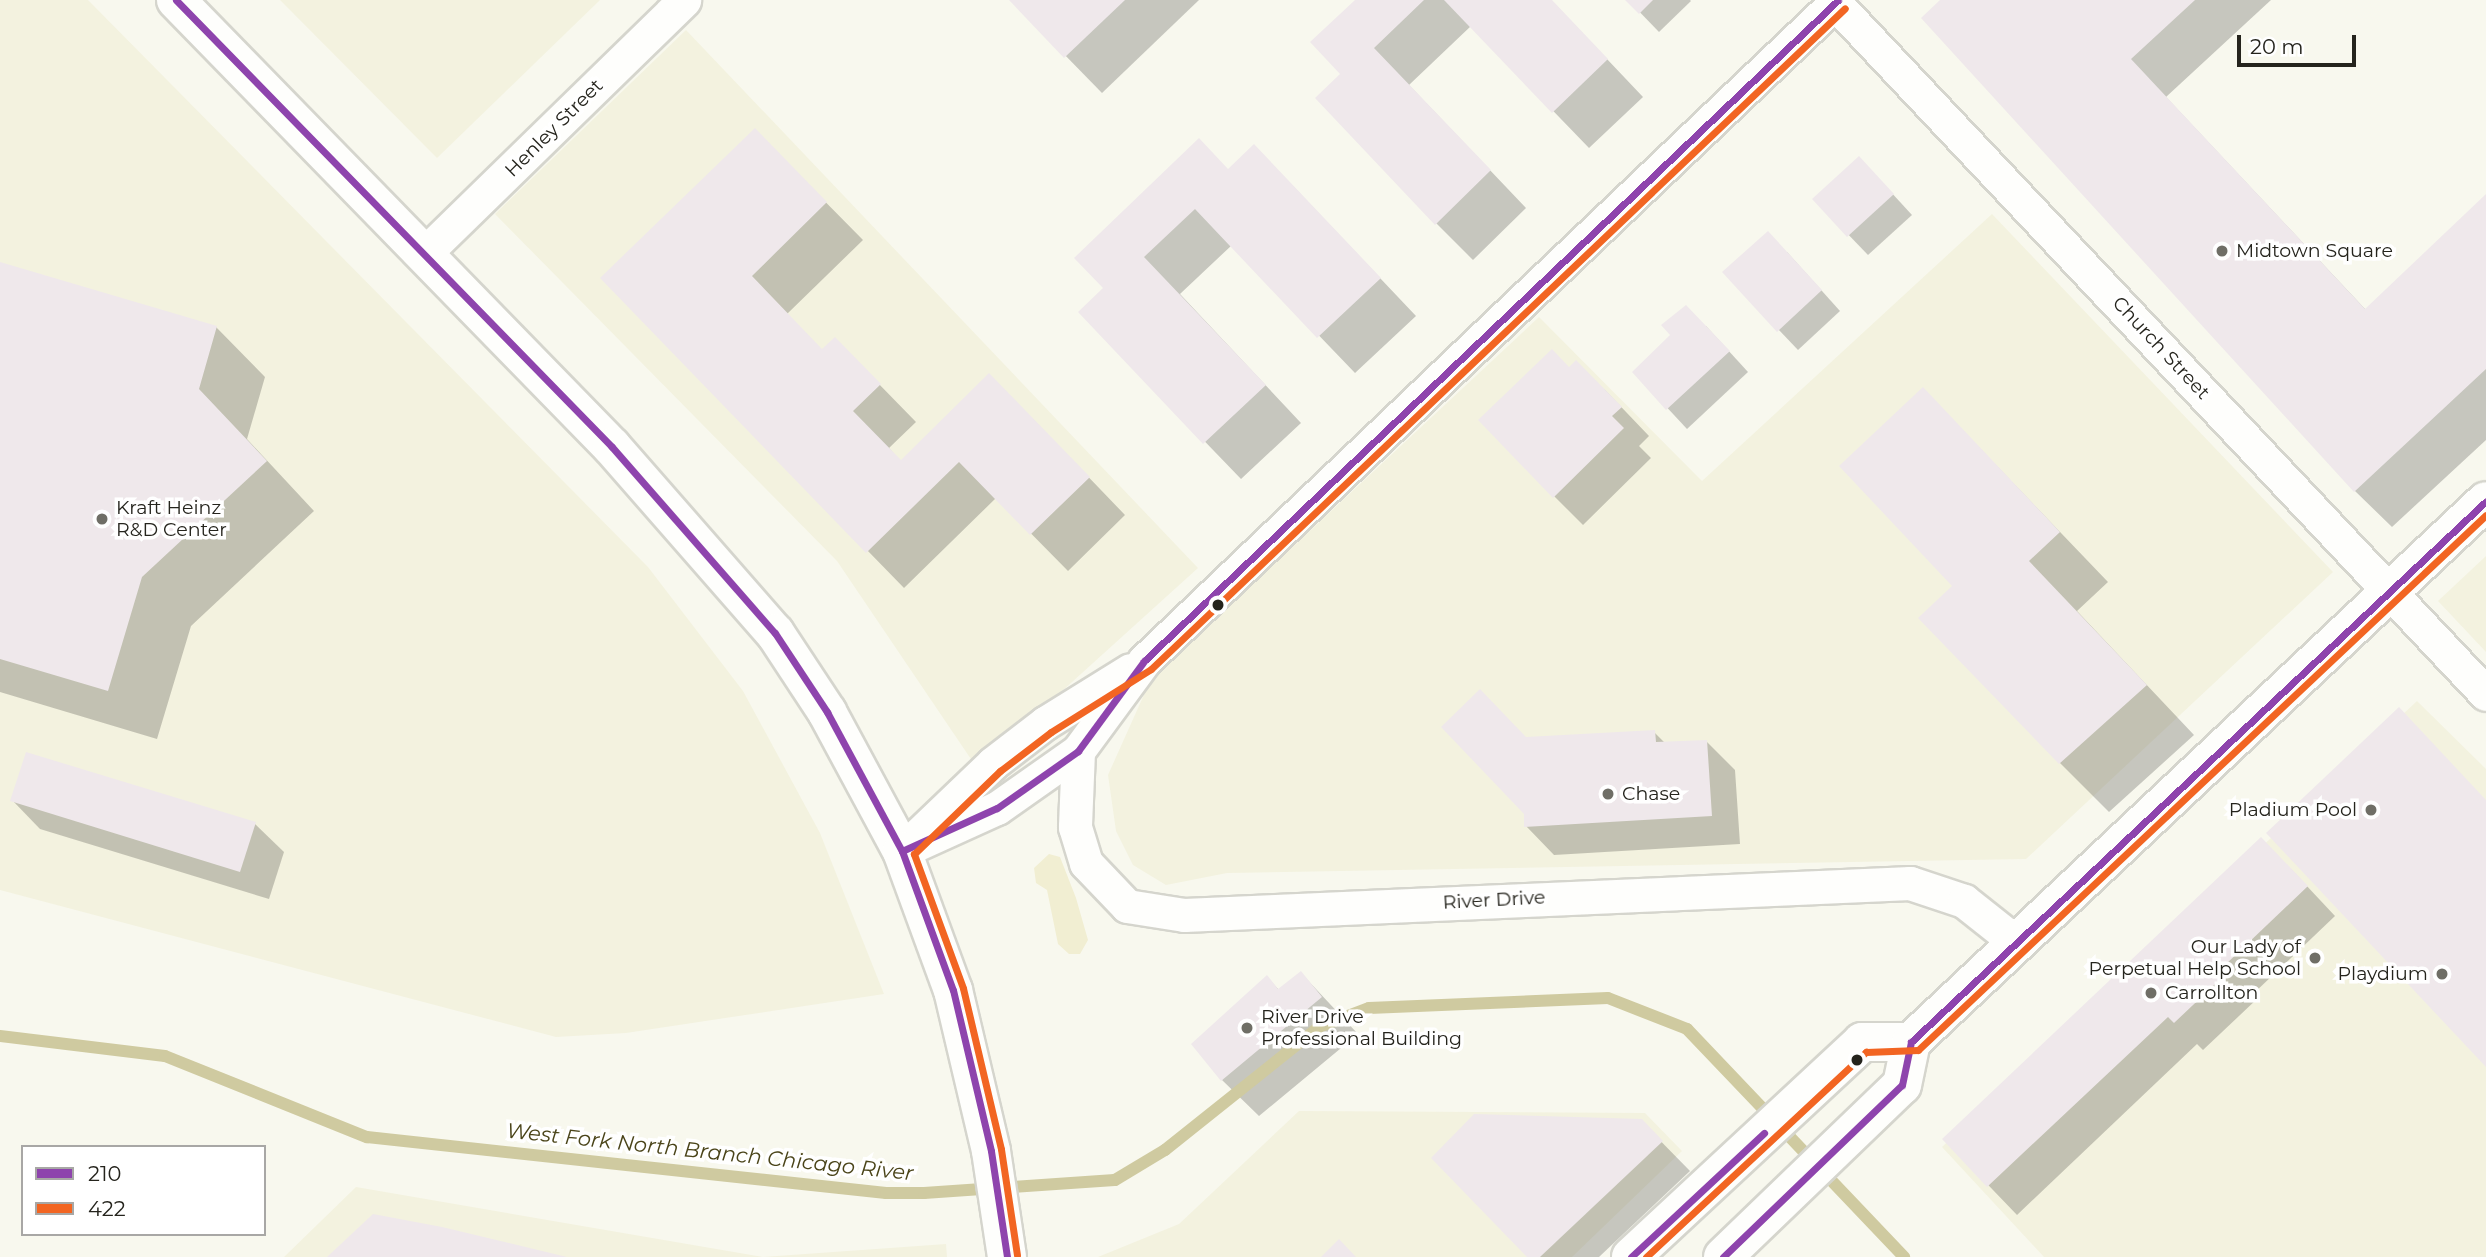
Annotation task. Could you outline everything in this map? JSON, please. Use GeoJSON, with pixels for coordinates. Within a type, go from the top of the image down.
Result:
{"type":"FeatureCollection","features":[{"type":"Feature","properties":{"kind":"main road"},"geometry":{"type":"LineString","coordinates":[[176,0],[612,447],[775,633],[827,712],[902,851],[953,990],[991,1151],[1006,1247]]}},
{"type":"Feature","properties":{"kind":"main road"},"geometry":{"type":"LineString","coordinates":[[1723,1257],[1902,1085],[1911,1042],[2486,501]]}},
{"type":"Feature","properties":{"kind":"main road"},"geometry":{"type":"LineString","coordinates":[[1631,1257],[1862,1042],[1911,1042]]}},
{"type":"Feature","properties":{"kind":"street","name":"Henley Street"},"geometry":{"type":"LineString","coordinates":[[423,255],[684,0]]}},
{"type":"Feature","properties":{"kind":"street","name":"Church Street"},"geometry":{"type":"LineString","coordinates":[[1837,1],[2486,694]]}},
{"type":"Feature","properties":{"kind":"street"},"geometry":{"type":"LineString","coordinates":[[902,851],[997,808],[1078,751],[1144,661],[1837,1]]}},
{"type":"Feature","properties":{"kind":"street"},"geometry":{"type":"LineString","coordinates":[[902,851],[993,763],[1045,723],[1144,661]]}},
{"type":"Feature","properties":{"kind":"street","name":"River Drive"},"geometry":{"type":"LineString","coordinates":[[1078,751],[1075,827],[1086,863],[1127,906],[1184,915],[1910,883],[1964,901],[2017,943]]}},
{"type":"Feature","properties":{"kind":"shaded area","name":"Kraft Heinz R&D Center"},"geometry":{"type":"Polygon","coordinates":[[[0,0],[88,0],[648,567],[743,691],[820,833],[884,994],[626,1033],[556,1037],[0,890],[0,0]]]}},
{"type":"Feature","properties":{"kind":"shaded area"},"geometry":{"type":"Polygon","coordinates":[[[280,0],[600,0],[437,158],[280,0]]]}},
{"type":"Feature","properties":{"kind":"shaded area"},"geometry":{"type":"Polygon","coordinates":[[[686,30],[1198,568],[977,768],[837,561],[495,214],[686,30]]]}},
{"type":"Feature","properties":{"kind":"shaded area"},"geometry":{"type":"Polygon","coordinates":[[[1992,214],[2333,572],[2026,859],[1227,873],[1166,885],[1133,865],[1116,831],[1108,775],[1151,679],[1539,317],[1702,481],[1992,214]]]}},
{"type":"Feature","properties":{"kind":"shaded area"},"geometry":{"type":"Polygon","coordinates":[[[2486,556],[2486,652],[2438,601],[2486,556]]]}},
{"type":"Feature","properties":{"kind":"shaded area","name":"Our Lady of Perpetual Help School"},"geometry":{"type":"Polygon","coordinates":[[[2417,701],[2486,769],[2486,1257],[2044,1257],[1942,1147],[2417,701]]]}},
{"type":"Feature","properties":{"kind":"shaded area"},"geometry":{"type":"Polygon","coordinates":[[[1049,854],[1060,857],[1076,898],[1088,940],[1080,954],[1069,954],[1058,944],[1047,890],[1036,883],[1034,868],[1049,854]]]}},
{"type":"Feature","properties":{"kind":"shaded area"},"geometry":{"type":"Polygon","coordinates":[[[1299,1111],[1645,1113],[1682,1151],[1572,1257],[1098,1257],[1179,1224],[1299,1111]]]}},
{"type":"Feature","properties":{"kind":"shaded area"},"geometry":{"type":"Polygon","coordinates":[[[356,1187],[763,1257],[284,1257],[356,1187]]]}},
{"type":"Feature","properties":{"kind":"shaded area"},"geometry":{"type":"Polygon","coordinates":[[[946,1244],[947,1257],[763,1257],[946,1244]]]}},
{"type":"Feature","properties":{"kind":"building"},"geometry":{"type":"Polygon","coordinates":[[[1009,0],[1125,0],[1064,58],[1009,0]]]}},
{"type":"Feature","properties":{"kind":"building"},"geometry":{"type":"Polygon","coordinates":[[[1355,0],[1424,0],[1374,48],[1491,170],[1435,225],[1315,98],[1340,74],[1310,42],[1355,0]]]}},
{"type":"Feature","properties":{"kind":"building"},"geometry":{"type":"Polygon","coordinates":[[[1444,0],[1552,0],[1608,59],[1552,113],[1444,0]]]}},
{"type":"Feature","properties":{"kind":"building"},"geometry":{"type":"Polygon","coordinates":[[[1625,0],[1653,0],[1639,14],[1625,0]]]}},
{"type":"Feature","properties":{"kind":"building","name":"Midtown Square"},"geometry":{"type":"Polygon","coordinates":[[[1940,0],[2195,0],[2131,59],[2365,309],[2486,194],[2486,369],[2354,492],[1921,18],[1940,0]]]}},
{"type":"Feature","properties":{"kind":"building"},"geometry":{"type":"Polygon","coordinates":[[[755,128],[827,202],[752,276],[822,349],[835,337],[881,384],[853,411],[901,460],[989,373],[1090,477],[1030,535],[959,462],[866,553],[600,278],[755,128]]]}},
{"type":"Feature","properties":{"kind":"building"},"geometry":{"type":"Polygon","coordinates":[[[1199,138],[1228,169],[1254,144],[1381,278],[1317,338],[1195,209],[1144,257],[1266,385],[1203,444],[1078,312],[1103,288],[1074,258],[1199,138]]]}},
{"type":"Feature","properties":{"kind":"building"},"geometry":{"type":"Polygon","coordinates":[[[1859,156],[1894,194],[1847,237],[1812,199],[1859,156]]]}},
{"type":"Feature","properties":{"kind":"building"},"geometry":{"type":"Polygon","coordinates":[[[1768,231],[1822,290],[1777,332],[1722,272],[1768,231]]]}},
{"type":"Feature","properties":{"kind":"building","name":"Kraft Heinz R&D Center"},"geometry":{"type":"Polygon","coordinates":[[[0,262],[217,326],[199,389],[267,461],[142,577],[108,691],[0,659],[0,262]]]}},
{"type":"Feature","properties":{"kind":"building"},"geometry":{"type":"Polygon","coordinates":[[[1686,305],[1730,351],[1666,410],[1632,372],[1670,335],[1661,325],[1686,305]]]}},
{"type":"Feature","properties":{"kind":"building"},"geometry":{"type":"Polygon","coordinates":[[[1552,349],[1569,367],[1576,360],[1622,407],[1612,416],[1624,428],[1553,498],[1478,420],[1552,349]]]}},
{"type":"Feature","properties":{"kind":"building"},"geometry":{"type":"Polygon","coordinates":[[[1923,387],[2060,532],[2029,561],[2147,685],[2059,764],[1918,618],[1952,586],[1839,466],[1923,387]]]}},
{"type":"Feature","properties":{"kind":"building","name":"Chase"},"geometry":{"type":"Polygon","coordinates":[[[1480,689],[1526,737],[1655,730],[1656,742],[1707,740],[1712,816],[1524,827],[1524,814],[1441,727],[1480,689]]]}},
{"type":"Feature","properties":{"kind":"building","name":"Playdium"},"geometry":{"type":"Polygon","coordinates":[[[2399,707],[2486,800],[2486,1067],[2266,833],[2399,707]]]}},
{"type":"Feature","properties":{"kind":"building"},"geometry":{"type":"Polygon","coordinates":[[[26,752],[256,822],[240,872],[10,801],[26,752]]]}},
{"type":"Feature","properties":{"kind":"building","name":"Carrollton"},"geometry":{"type":"Polygon","coordinates":[[[2261,837],[2308,886],[2225,965],[2230,970],[2174,1023],[2168,1017],[1987,1187],[1942,1139],[2261,837]]]}},
{"type":"Feature","properties":{"kind":"building","name":"River Drive Professional Building"},"geometry":{"type":"Polygon","coordinates":[[[1301,971],[1322,997],[1221,1081],[1191,1044],[1267,975],[1278,989],[1301,971]]]}},
{"type":"Feature","properties":{"kind":"building"},"geometry":{"type":"Polygon","coordinates":[[[1474,1114],[1642,1119],[1663,1141],[1540,1257],[1527,1257],[1431,1158],[1474,1114]]]}},
{"type":"Feature","properties":{"kind":"building"},"geometry":{"type":"Polygon","coordinates":[[[373,1214],[442,1227],[567,1257],[327,1257],[373,1214]]]}},
{"type":"Feature","properties":{"kind":"building"},"geometry":{"type":"Polygon","coordinates":[[[1339,1239],[1356,1257],[1321,1257],[1339,1239]]]}},
{"type":"Feature","properties":{"kind":"waterway","name":"West Fork North Branch Chicago River"},"geometry":{"type":"LineString","coordinates":[[0,1036],[165,1056],[367,1137],[886,1193],[924,1193],[1115,1180],[1165,1150],[1319,1027],[1369,1008],[1608,998],[1687,1029],[1904,1257]]}},
{"type":"Feature","properties":{"kind":"transit line","name":"210"},"geometry":{"type":"LineString","coordinates":[[176,0],[612,447],[775,633],[827,712],[902,851],[953,990],[991,1151],[1007,1257]]}},
{"type":"Feature","properties":{"kind":"transit line","name":"210"},"geometry":{"type":"LineString","coordinates":[[902,851],[997,808],[1078,751],[1144,661],[1838,0]]}},
{"type":"Feature","properties":{"kind":"transit line","name":"422"},"geometry":{"type":"LineString","coordinates":[[1017,1255],[1001,1149],[963,988],[914,854],[1000,771],[1051,732],[1151,669],[1845,8]]}},
{"type":"Feature","properties":{"kind":"transit line","name":"210"},"geometry":{"type":"LineString","coordinates":[[1723,1257],[1902,1085],[1911,1042],[2486,501]]}},
{"type":"Feature","properties":{"kind":"transit line","name":"422"},"geometry":{"type":"LineString","coordinates":[[1646,1257],[1866,1052],[1918,1050],[2486,515]]}},
{"type":"Feature","properties":{"kind":"transit line","name":"210"},"geometry":{"type":"LineString","coordinates":[[1631,1257],[1764,1133]]}},
{"type":"Feature","properties":{"kind":"place","name":"Midtown Square"},"geometry":{"type":"Point","coordinates":[2222,251]}},
{"type":"Feature","properties":{"kind":"place","name":"Kraft Heinz R&D Center"},"geometry":{"type":"Point","coordinates":[102,519]}},
{"type":"Feature","properties":{"kind":"place","name":"Chase"},"geometry":{"type":"Point","coordinates":[1608,794]}},
{"type":"Feature","properties":{"kind":"place","name":"Pladium Pool"},"geometry":{"type":"Point","coordinates":[2371,810]}},
{"type":"Feature","properties":{"kind":"place","name":"Our Lady of Perpetual Help School"},"geometry":{"type":"Point","coordinates":[2315,958]}},
{"type":"Feature","properties":{"kind":"place","name":"Playdium"},"geometry":{"type":"Point","coordinates":[2442,974]}},
{"type":"Feature","properties":{"kind":"place","name":"Carrollton"},"geometry":{"type":"Point","coordinates":[2151,993]}},
{"type":"Feature","properties":{"kind":"place","name":"River Drive Professional Building"},"geometry":{"type":"Point","coordinates":[1247,1028]}}]}
